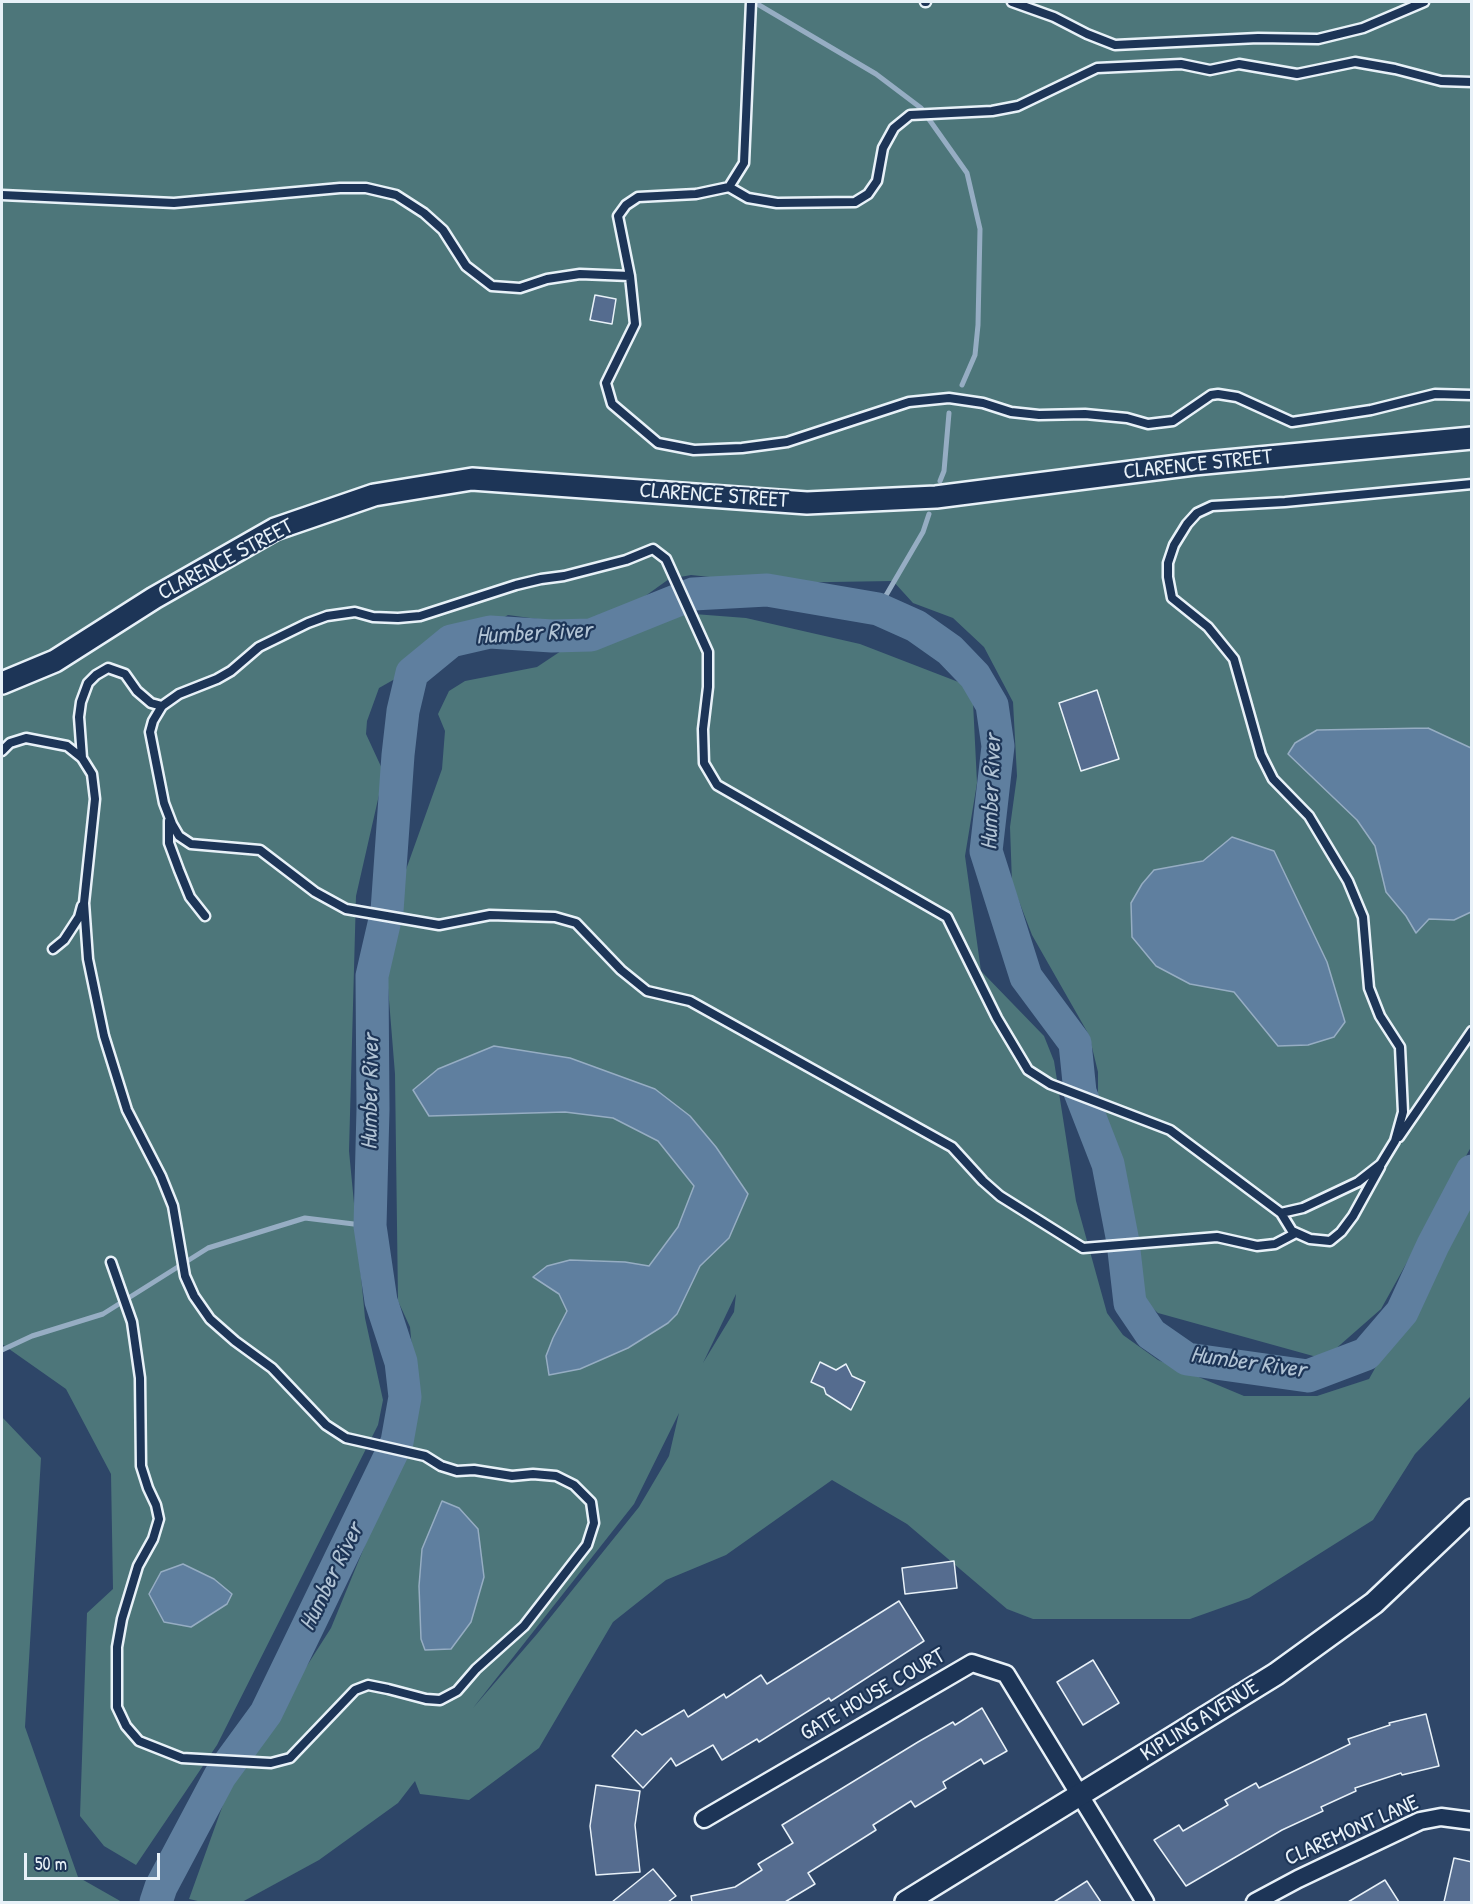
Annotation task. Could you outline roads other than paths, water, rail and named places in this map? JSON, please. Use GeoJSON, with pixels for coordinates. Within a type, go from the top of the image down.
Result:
{"type":"FeatureCollection","features":[{"type":"Feature","properties":{"kind":"street","name":"CLARENCE STREET"},"geometry":{"type":"LineString","coordinates":[[2,683],[55,661],[154,598],[275,529],[374,495],[472,479],[807,503],[936,498],[1194,464],[1472,438]]}},
{"type":"Feature","properties":{"kind":"street","name":"KIPLING AVENUE"},"geometry":{"type":"LineString","coordinates":[[906,1902],[1276,1674],[1374,1603],[1472,1510]]}},
{"type":"Feature","properties":{"kind":"street","name":"GATE HOUSE COURT"},"geometry":{"type":"LineString","coordinates":[[704,1819],[972,1663],[1006,1674],[1145,1902]]}},
{"type":"Feature","properties":{"kind":"street","name":"CLAREMONT LANE"},"geometry":{"type":"LineString","coordinates":[[1255,1902],[1420,1821],[1441,1817],[1472,1821]]}},
{"type":"Feature","properties":{"kind":"lane"},"geometry":{"type":"LineString","coordinates":[[729,187],[744,163],[751,2]]}},
{"type":"Feature","properties":{"kind":"lane"},"geometry":{"type":"LineString","coordinates":[[1012,2],[1054,17],[1115,45],[1258,38],[1318,39],[1364,28],[1424,2]]}},
{"type":"Feature","properties":{"kind":"lane"},"geometry":{"type":"LineString","coordinates":[[1472,82],[1441,81],[1355,62],[1296,74],[1239,64],[1210,70],[1181,64],[1097,68],[1017,106],[992,111],[910,115],[894,128],[884,148],[878,181],[868,194],[855,202],[777,203],[748,198],[729,187],[696,194],[638,197],[626,205],[618,216],[630,276],[635,324],[606,383],[612,404],[658,443],[694,450],[742,448],[787,442],[909,402],[949,398],[983,403],[1020,413],[1085,414],[1127,418],[1148,424],[1173,421],[1211,395],[1218,394],[1237,397],[1292,422],[1371,410],[1435,394],[1472,395]]}},
{"type":"Feature","properties":{"kind":"lane"},"geometry":{"type":"LineString","coordinates":[[2,195],[174,203],[340,188],[366,188],[396,195],[424,213],[443,230],[466,266],[492,286],[520,288],[548,279],[580,274],[630,276]]}},
{"type":"Feature","properties":{"kind":"lane"},"geometry":{"type":"LineString","coordinates":[[1395,1141],[1403,1112],[1400,1047],[1380,1016],[1369,988],[1363,917],[1348,881],[1309,816],[1273,779],[1260,755],[1234,660],[1208,627],[1172,598],[1168,563],[1174,545],[1187,524],[1197,513],[1212,506],[1285,502],[1472,484]]}},
{"type":"Feature","properties":{"kind":"lane"},"geometry":{"type":"LineString","coordinates":[[1296,1233],[1275,1244],[1257,1246],[1217,1237],[1083,1248],[1000,1196],[982,1181],[952,1147],[690,1001],[646,991],[621,970],[576,923],[555,917],[490,915],[439,925],[346,909],[315,892],[260,850],[191,844],[179,836],[164,803],[150,732],[153,721],[162,706],[178,694],[201,687],[231,671],[259,648],[277,637],[327,616],[355,612],[381,618],[420,616],[516,585],[564,576],[626,560],[653,549],[666,559],[708,652],[708,687],[703,729],[704,763],[717,784],[947,917],[997,1018],[1028,1070],[1050,1084],[1170,1130],[1281,1213],[1292,1231],[1310,1239],[1330,1241],[1341,1232],[1353,1216],[1395,1141],[1472,1031]]}},
{"type":"Feature","properties":{"kind":"lane"},"geometry":{"type":"LineString","coordinates":[[82,758],[79,717],[81,702],[88,683],[96,675],[108,668],[125,674],[151,703],[162,706]]}},
{"type":"Feature","properties":{"kind":"lane"},"geometry":{"type":"LineString","coordinates":[[2,751],[10,743],[26,738],[67,746],[82,758],[92,774],[96,799],[84,903],[88,959],[104,1036],[127,1110],[161,1176],[173,1206],[185,1276],[194,1296],[210,1319],[272,1368],[326,1425],[346,1438],[425,1456],[441,1466],[457,1470],[474,1470],[512,1476],[533,1474],[556,1476],[574,1485],[591,1502],[594,1523],[586,1545],[524,1626],[476,1669],[457,1691],[440,1700],[426,1699],[368,1685],[355,1690],[290,1758],[271,1763],[182,1758],[139,1741],[126,1726],[117,1707],[117,1647],[122,1618],[138,1566],[153,1539],[159,1519],[141,1466],[140,1378],[132,1322],[111,1262]]}},
{"type":"Feature","properties":{"kind":"lane"},"geometry":{"type":"LineString","coordinates":[[169,818],[169,843],[190,897],[205,916]]}},
{"type":"Feature","properties":{"kind":"lane"},"geometry":{"type":"LineString","coordinates":[[52,949],[64,940],[79,917],[86,890]]}},
{"type":"Feature","properties":{"kind":"lane"},"geometry":{"type":"LineString","coordinates":[[1281,1213],[1303,1208],[1358,1182],[1383,1161]]}},
{"type":"Feature","properties":{"kind":"water"},"geometry":{"type":"Polygon","coordinates":[[[1428,728],[1471,748],[1471,912],[1454,920],[1429,919],[1416,933],[1406,916],[1386,892],[1375,846],[1357,820],[1288,754],[1295,743],[1317,730],[1428,728]]]}},
{"type":"Feature","properties":{"kind":"water"},"geometry":{"type":"Polygon","coordinates":[[[1232,837],[1274,851],[1327,962],[1345,1022],[1334,1037],[1308,1045],[1278,1046],[1234,992],[1190,984],[1156,966],[1132,937],[1131,903],[1142,884],[1154,870],[1203,861],[1232,837]]]}},
{"type":"Feature","properties":{"kind":"water"},"geometry":{"type":"Polygon","coordinates":[[[494,1046],[570,1058],[655,1089],[690,1116],[716,1147],[748,1194],[729,1238],[700,1266],[677,1314],[668,1323],[628,1348],[580,1369],[549,1375],[546,1356],[567,1311],[559,1294],[533,1277],[547,1266],[570,1260],[625,1262],[649,1266],[678,1227],[694,1186],[658,1141],[613,1118],[565,1112],[429,1116],[413,1090],[438,1069],[494,1046]]]}},
{"type":"Feature","properties":{"kind":"water"},"geometry":{"type":"Polygon","coordinates":[[[442,1501],[459,1508],[478,1529],[484,1577],[471,1622],[451,1649],[425,1650],[421,1639],[419,1586],[422,1549],[442,1501]]]}},
{"type":"Feature","properties":{"kind":"water"},"geometry":{"type":"Polygon","coordinates":[[[183,1564],[214,1579],[232,1594],[227,1604],[191,1627],[164,1622],[149,1594],[161,1572],[183,1564]]]}},
{"type":"Feature","properties":{"kind":"waterway"},"geometry":{"type":"LineString","coordinates":[[754,2],[876,74],[921,108],[967,173],[980,229],[978,325],[975,355],[962,385]]}},
{"type":"Feature","properties":{"kind":"waterway"},"geometry":{"type":"LineString","coordinates":[[940,481],[944,471],[949,413]]}},
{"type":"Feature","properties":{"kind":"waterway"},"geometry":{"type":"LineString","coordinates":[[878,609],[923,532],[929,514]]}},
{"type":"Feature","properties":{"kind":"waterway","name":"Humber River"},"geometry":{"type":"LineString","coordinates":[[156,1902],[161,1887],[220,1776],[266,1713],[397,1442],[405,1397],[401,1362],[381,1301],[370,1226],[373,1109],[372,976],[387,911],[403,711],[412,673],[451,641],[490,632],[552,636],[591,635],[693,594],[767,590],[878,609],[916,626],[950,650],[975,676],[992,705],[998,746],[986,851],[1026,977],[1075,1043],[1080,1092],[1108,1164],[1123,1242],[1130,1303],[1151,1334],[1187,1359],[1308,1376],[1366,1354],[1402,1312],[1433,1245],[1472,1171]]}},
{"type":"Feature","properties":{"kind":"waterway"},"geometry":{"type":"LineString","coordinates":[[2,1350],[32,1336],[103,1314],[208,1248],[305,1218],[370,1226]]}}]}
